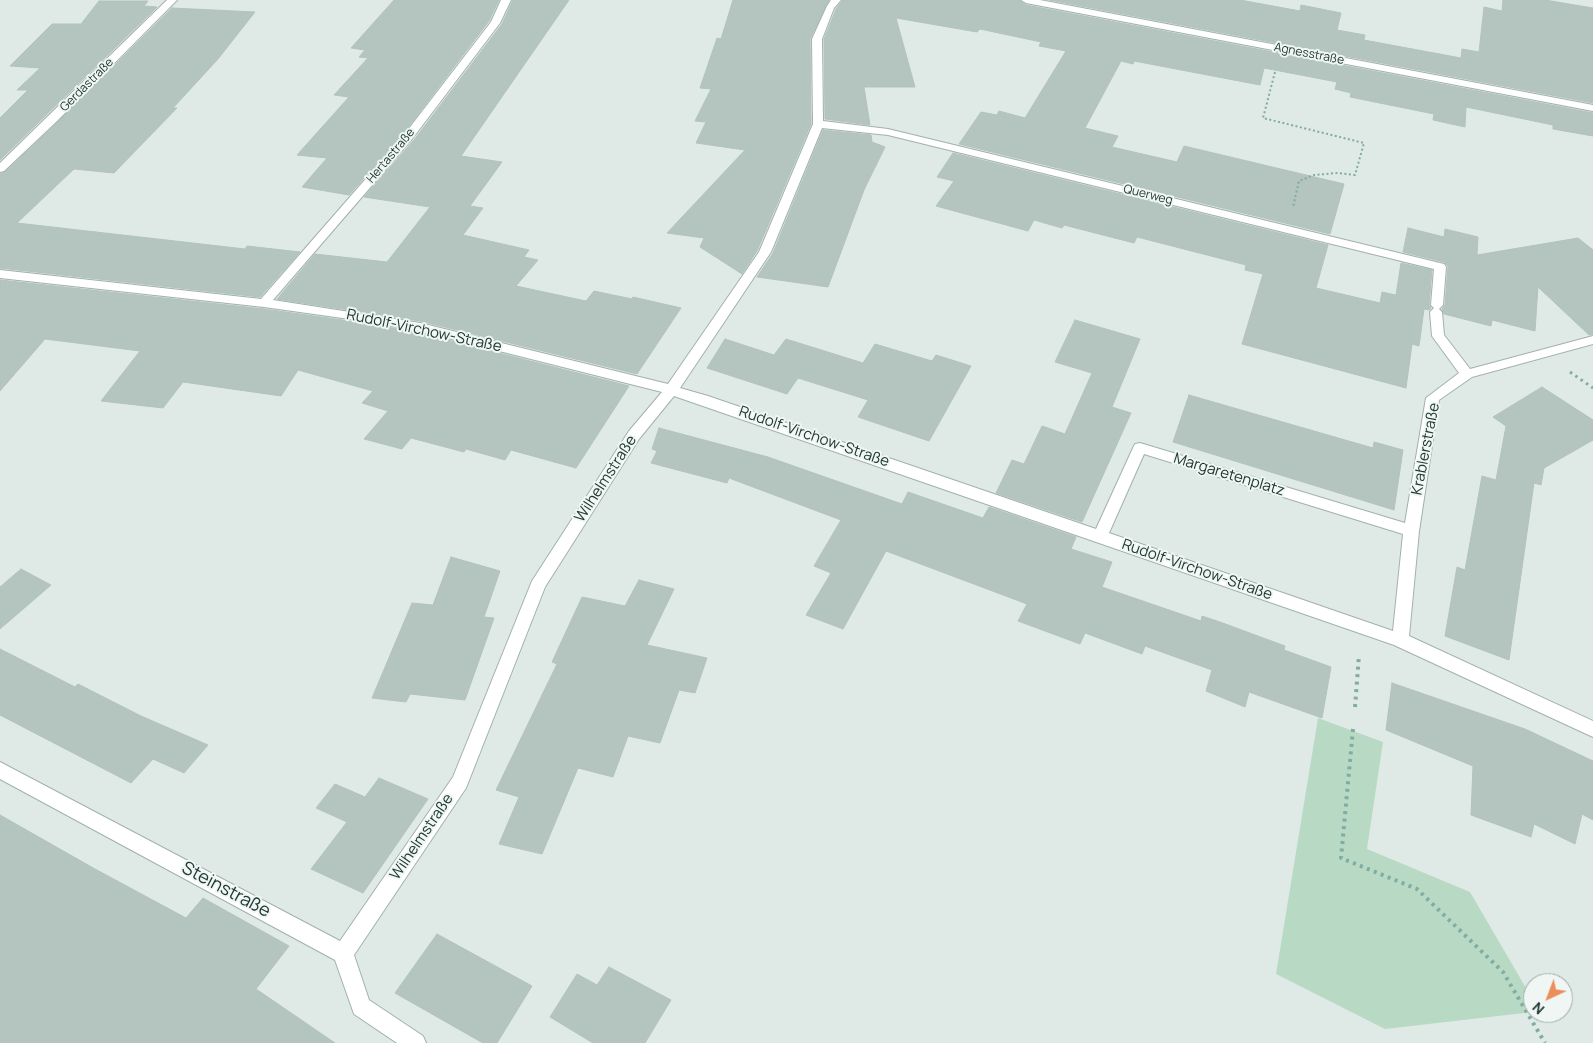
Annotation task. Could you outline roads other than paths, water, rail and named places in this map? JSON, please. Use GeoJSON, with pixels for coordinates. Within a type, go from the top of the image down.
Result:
{"type":"FeatureCollection","features":[{"type":"Feature","properties":{"kind":"street","name":"Gerdastraße"},"geometry":{"type":"LineString","coordinates":[[0,169],[172,0]]}},
{"type":"Feature","properties":{"kind":"street","name":"Hertastraße"},"geometry":{"type":"LineString","coordinates":[[264,303],[408,137],[495,23],[506,0]]}},
{"type":"Feature","properties":{"kind":"street","name":"Wilhelmstraße"},"geometry":{"type":"LineString","coordinates":[[343,953],[460,782],[538,585],[634,435],[671,390],[765,252],[818,124],[817,39],[830,8],[836,0]]}},
{"type":"Feature","properties":{"kind":"street","name":"Agnesstraße"},"geometry":{"type":"LineString","coordinates":[[1026,0],[1593,108]]}},
{"type":"Feature","properties":{"kind":"street","name":"Querweg"},"geometry":{"type":"LineString","coordinates":[[818,124],[888,132],[1440,267],[1436,309],[1438,336],[1467,374]]}},
{"type":"Feature","properties":{"kind":"street","name":"Rudolf-Virchow-Straße"},"geometry":{"type":"LineString","coordinates":[[0,274],[264,303],[371,318],[420,328],[671,390],[712,402],[1400,640],[1593,729]]}},
{"type":"Feature","properties":{"kind":"street","name":"Krablerstraße"},"geometry":{"type":"LineString","coordinates":[[1400,640],[1411,531],[1434,398],[1467,374],[1593,340]]}},
{"type":"Feature","properties":{"kind":"street","name":"Margaretenplatz"},"geometry":{"type":"LineString","coordinates":[[1100,536],[1140,448],[1411,531]]}},
{"type":"Feature","properties":{"kind":"street","name":"Steinstraße"},"geometry":{"type":"LineString","coordinates":[[0,770],[343,953]]}},
{"type":"Feature","properties":{"kind":"street"},"geometry":{"type":"LineString","coordinates":[[343,953],[361,1007],[416,1043]]}}]}
